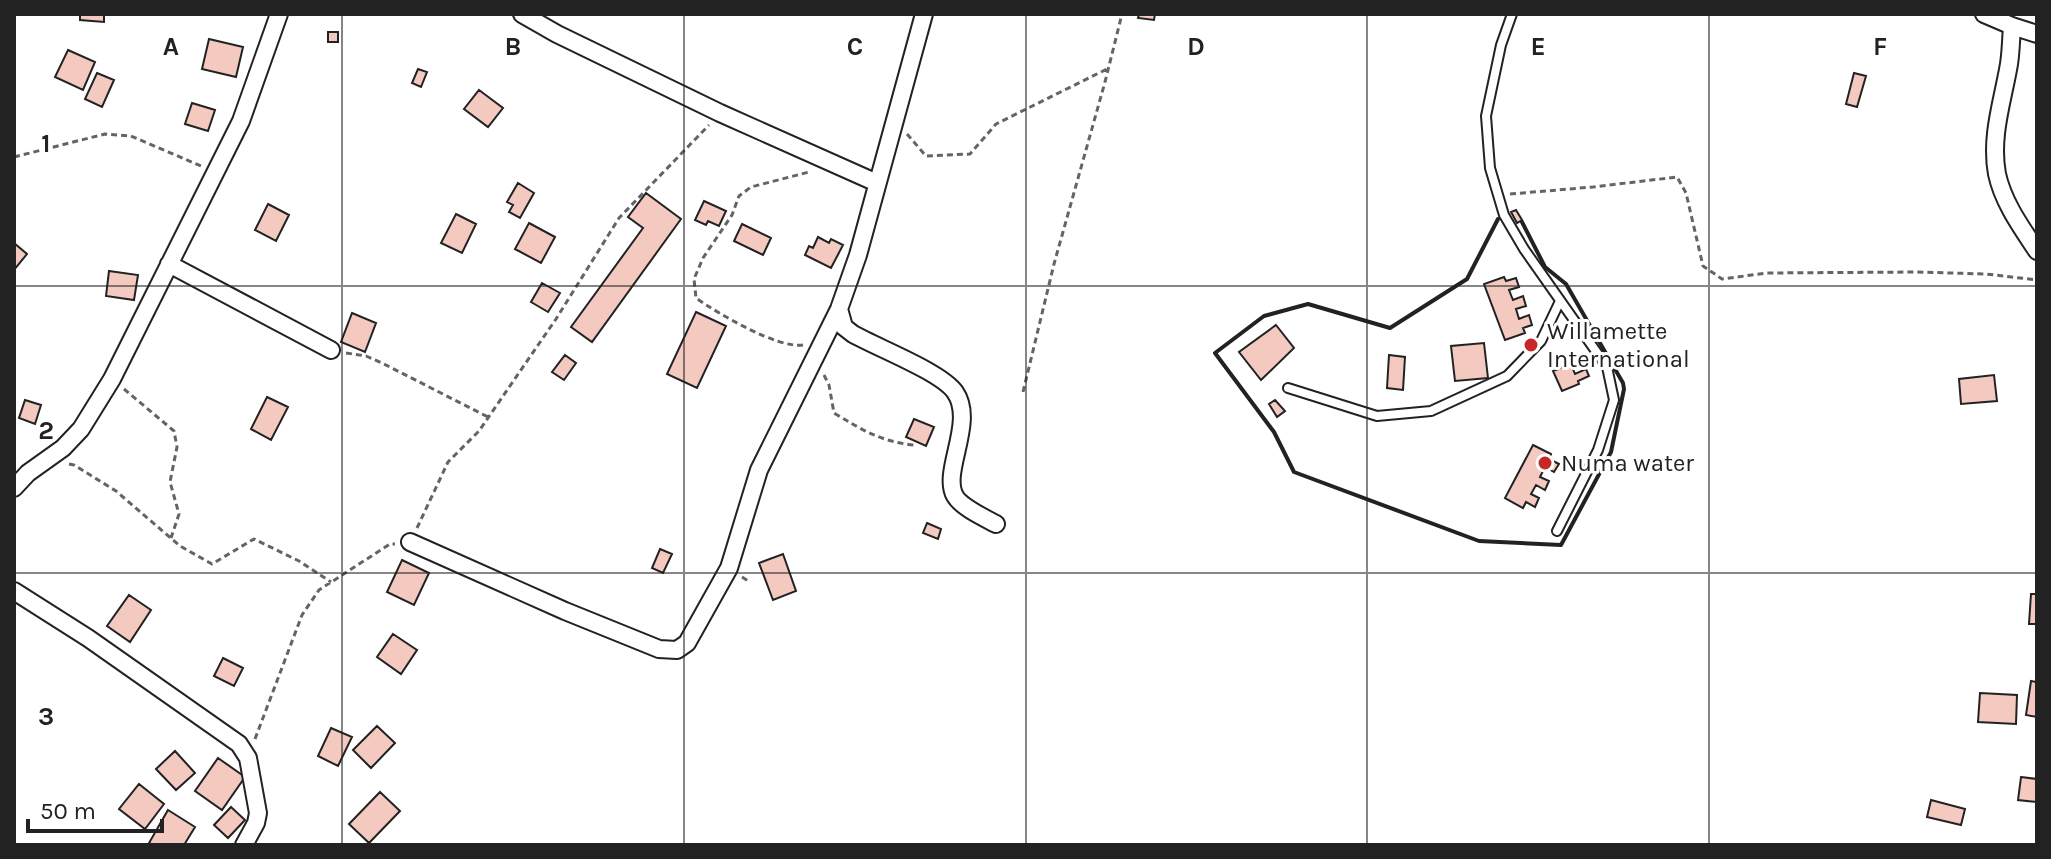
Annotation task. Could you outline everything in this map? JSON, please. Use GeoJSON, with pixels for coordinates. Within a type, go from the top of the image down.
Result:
{"type":"FeatureCollection","features":[{"type":"Feature","properties":{"kind":"street"},"geometry":{"type":"LineString","coordinates":[[14,488],[21,470],[46,460],[81,429],[112,379],[250,99],[279,14]]}},
{"type":"Feature","properties":{"kind":"street"},"geometry":{"type":"LineString","coordinates":[[522,14],[720,113],[877,183]]}},
{"type":"Feature","properties":{"kind":"street"},"geometry":{"type":"LineString","coordinates":[[410,542],[659,649],[677,650],[687,643],[729,568],[769,446],[839,309],[858,255],[924,14]]}},
{"type":"Feature","properties":{"kind":"street"},"geometry":{"type":"LineString","coordinates":[[1984,14],[2037,34]]}},
{"type":"Feature","properties":{"kind":"street"},"geometry":{"type":"LineString","coordinates":[[2012,26],[2010,60],[1997,124],[1996,161],[2005,197],[2037,251]]}},
{"type":"Feature","properties":{"kind":"street"},"geometry":{"type":"LineString","coordinates":[[169,264],[331,350]]}},
{"type":"Feature","properties":{"kind":"street"},"geometry":{"type":"LineString","coordinates":[[839,309],[844,327],[853,334],[940,377],[954,391],[961,411],[961,433],[951,480],[954,496],[996,524]]}},
{"type":"Feature","properties":{"kind":"street"},"geometry":{"type":"LineString","coordinates":[[14,591],[88,638],[239,744],[248,758],[258,813],[244,845]]}},
{"type":"Feature","properties":{"kind":"lane"},"geometry":{"type":"LineString","coordinates":[[1512,14],[1501,45],[1486,116],[1490,168],[1504,215],[1524,249],[1607,367],[1614,400],[1598,450],[1557,531]]}},
{"type":"Feature","properties":{"kind":"lane"},"geometry":{"type":"LineString","coordinates":[[1288,388],[1377,416],[1431,411],[1507,376],[1541,341],[1560,301]]}},
{"type":"Feature","properties":{"kind":"path"},"geometry":{"type":"LineString","coordinates":[[1023,392],[1054,264],[1122,14]]}},
{"type":"Feature","properties":{"kind":"path"},"geometry":{"type":"LineString","coordinates":[[894,119],[926,156],[970,154],[996,124],[1109,68]]}},
{"type":"Feature","properties":{"kind":"path"},"geometry":{"type":"LineString","coordinates":[[248,758],[302,615],[319,590],[390,544],[410,542],[448,462],[479,431],[556,319],[619,218],[720,113]]}},
{"type":"Feature","properties":{"kind":"path"},"geometry":{"type":"LineString","coordinates":[[14,157],[105,134],[131,136],[214,175]]}},
{"type":"Feature","properties":{"kind":"path"},"geometry":{"type":"LineString","coordinates":[[834,166],[751,187],[739,196],[732,215],[703,258],[694,279],[696,298],[714,311],[762,335],[794,346],[819,349],[834,413],[891,443],[914,445]]}},
{"type":"Feature","properties":{"kind":"path"},"geometry":{"type":"LineString","coordinates":[[1498,195],[1677,177],[1686,193],[1703,266],[1722,279],[1767,273],[1917,272],[1986,274],[2037,280]]}},
{"type":"Feature","properties":{"kind":"path"},"geometry":{"type":"LineString","coordinates":[[331,350],[374,360],[488,417]]}},
{"type":"Feature","properties":{"kind":"path"},"geometry":{"type":"LineString","coordinates":[[112,379],[174,431],[177,447],[170,482],[179,514],[171,538]]}},
{"type":"Feature","properties":{"kind":"path"},"geometry":{"type":"LineString","coordinates":[[46,460],[74,465],[116,491],[180,546],[212,564],[254,539],[299,561],[331,582]]}},
{"type":"Feature","properties":{"kind":"building"},"geometry":{"type":"Polygon","coordinates":[[[80,14],[104,14],[104,22],[80,20],[80,14]]]}},
{"type":"Feature","properties":{"kind":"building"},"geometry":{"type":"Polygon","coordinates":[[[1139,14],[1155,14],[1154,20],[1138,18],[1139,14]]]}},
{"type":"Feature","properties":{"kind":"building"},"geometry":{"type":"Polygon","coordinates":[[[328,32],[338,32],[338,42],[328,42],[328,32]]]}},
{"type":"Feature","properties":{"kind":"building"},"geometry":{"type":"Polygon","coordinates":[[[209,39],[243,47],[236,77],[202,69],[209,39]]]}},
{"type":"Feature","properties":{"kind":"building"},"geometry":{"type":"Polygon","coordinates":[[[68,50],[95,62],[83,90],[55,77],[68,50]]]}},
{"type":"Feature","properties":{"kind":"building"},"geometry":{"type":"Polygon","coordinates":[[[418,69],[427,72],[421,87],[412,83],[418,69]]]}},
{"type":"Feature","properties":{"kind":"building"},"geometry":{"type":"Polygon","coordinates":[[[97,73],[114,80],[102,107],[85,99],[97,73]]]}},
{"type":"Feature","properties":{"kind":"building"},"geometry":{"type":"Polygon","coordinates":[[[1854,73],[1866,76],[1857,107],[1846,104],[1854,73]]]}},
{"type":"Feature","properties":{"kind":"building"},"geometry":{"type":"Polygon","coordinates":[[[479,90],[503,108],[488,127],[464,109],[479,90]]]}},
{"type":"Feature","properties":{"kind":"building"},"geometry":{"type":"Polygon","coordinates":[[[192,103],[215,110],[208,131],[185,124],[192,103]]]}},
{"type":"Feature","properties":{"kind":"building"},"geometry":{"type":"Polygon","coordinates":[[[518,183],[534,193],[520,218],[509,212],[513,205],[507,202],[518,183]]]}},
{"type":"Feature","properties":{"kind":"building"},"geometry":{"type":"Polygon","coordinates":[[[646,193],[681,219],[592,342],[571,327],[643,228],[628,217],[646,193]]]}},
{"type":"Feature","properties":{"kind":"building"},"geometry":{"type":"Polygon","coordinates":[[[704,201],[726,211],[719,226],[695,220],[704,201]]]}},
{"type":"Feature","properties":{"kind":"building"},"geometry":{"type":"Polygon","coordinates":[[[268,204],[289,215],[276,241],[255,230],[268,204]]]}},
{"type":"Feature","properties":{"kind":"building"},"geometry":{"type":"Polygon","coordinates":[[[1516,210],[1522,220],[1517,223],[1511,212],[1516,210]]]}},
{"type":"Feature","properties":{"kind":"building"},"geometry":{"type":"Polygon","coordinates":[[[456,214],[476,224],[462,253],[441,243],[456,214]]]}},
{"type":"Feature","properties":{"kind":"building"},"geometry":{"type":"Polygon","coordinates":[[[529,223],[555,237],[541,263],[515,249],[529,223]]]}},
{"type":"Feature","properties":{"kind":"building"},"geometry":{"type":"Polygon","coordinates":[[[742,224],[771,238],[763,255],[734,241],[742,224]]]}},
{"type":"Feature","properties":{"kind":"building"},"geometry":{"type":"Polygon","coordinates":[[[818,237],[843,245],[831,268],[805,255],[818,237]]]}},
{"type":"Feature","properties":{"kind":"building"},"geometry":{"type":"Polygon","coordinates":[[[14,243],[27,254],[14,270],[14,243]]]}},
{"type":"Feature","properties":{"kind":"building"},"geometry":{"type":"Polygon","coordinates":[[[109,271],[138,275],[134,300],[106,296],[109,271]]]}},
{"type":"Feature","properties":{"kind":"building"},"geometry":{"type":"Polygon","coordinates":[[[1504,277],[1506,281],[1516,278],[1519,287],[1509,290],[1513,300],[1523,296],[1526,306],[1516,309],[1519,319],[1529,315],[1532,325],[1523,328],[1525,333],[1505,340],[1484,284],[1504,277]]]}},
{"type":"Feature","properties":{"kind":"building"},"geometry":{"type":"Polygon","coordinates":[[[542,283],[560,293],[548,312],[531,302],[542,283]]]}},
{"type":"Feature","properties":{"kind":"building"},"geometry":{"type":"Polygon","coordinates":[[[696,312],[726,326],[697,388],[667,374],[696,312]]]}},
{"type":"Feature","properties":{"kind":"building"},"geometry":{"type":"Polygon","coordinates":[[[352,313],[376,323],[365,352],[341,342],[352,313]]]}},
{"type":"Feature","properties":{"kind":"building"},"geometry":{"type":"Polygon","coordinates":[[[1276,325],[1294,348],[1261,380],[1239,352],[1276,325]]]}},
{"type":"Feature","properties":{"kind":"building"},"geometry":{"type":"Polygon","coordinates":[[[1484,343],[1488,378],[1455,381],[1451,346],[1484,343]]]}},
{"type":"Feature","properties":{"kind":"building"},"geometry":{"type":"Polygon","coordinates":[[[565,355],[576,363],[564,380],[552,372],[565,355]]]}},
{"type":"Feature","properties":{"kind":"building"},"geometry":{"type":"Polygon","coordinates":[[[1389,355],[1405,357],[1403,390],[1387,388],[1389,355]]]}},
{"type":"Feature","properties":{"kind":"building"},"geometry":{"type":"Polygon","coordinates":[[[1571,364],[1575,374],[1586,369],[1589,376],[1562,391],[1553,371],[1571,364]]]}},
{"type":"Feature","properties":{"kind":"building"},"geometry":{"type":"Polygon","coordinates":[[[1994,375],[1997,401],[1961,404],[1959,379],[1994,375]]]}},
{"type":"Feature","properties":{"kind":"building"},"geometry":{"type":"Polygon","coordinates":[[[267,397],[288,407],[271,440],[251,429],[267,397]]]}},
{"type":"Feature","properties":{"kind":"building"},"geometry":{"type":"Polygon","coordinates":[[[25,400],[41,405],[35,424],[19,418],[25,400]]]}},
{"type":"Feature","properties":{"kind":"building"},"geometry":{"type":"Polygon","coordinates":[[[1275,400],[1285,411],[1277,417],[1269,404],[1275,400]]]}},
{"type":"Feature","properties":{"kind":"building"},"geometry":{"type":"Polygon","coordinates":[[[914,419],[934,427],[926,446],[906,437],[914,419]]]}},
{"type":"Feature","properties":{"kind":"building"},"geometry":{"type":"Polygon","coordinates":[[[1533,445],[1551,454],[1549,459],[1559,464],[1554,472],[1545,467],[1540,477],[1549,481],[1545,490],[1536,485],[1531,494],[1539,498],[1535,507],[1526,502],[1523,508],[1505,498],[1533,445]]]}},
{"type":"Feature","properties":{"kind":"building"},"geometry":{"type":"Polygon","coordinates":[[[927,523],[941,529],[938,539],[923,533],[927,523]]]}},
{"type":"Feature","properties":{"kind":"building"},"geometry":{"type":"Polygon","coordinates":[[[660,549],[672,554],[663,573],[652,568],[660,549]]]}},
{"type":"Feature","properties":{"kind":"building"},"geometry":{"type":"Polygon","coordinates":[[[783,554],[796,591],[773,600],[759,563],[783,554]]]}},
{"type":"Feature","properties":{"kind":"building"},"geometry":{"type":"Polygon","coordinates":[[[402,560],[429,573],[414,605],[387,592],[402,560]]]}},
{"type":"Feature","properties":{"kind":"building"},"geometry":{"type":"Polygon","coordinates":[[[2031,594],[2037,594],[2037,624],[2029,624],[2031,594]]]}},
{"type":"Feature","properties":{"kind":"building"},"geometry":{"type":"Polygon","coordinates":[[[129,595],[151,610],[130,642],[107,626],[129,595]]]}},
{"type":"Feature","properties":{"kind":"building"},"geometry":{"type":"Polygon","coordinates":[[[393,634],[417,650],[401,674],[377,657],[393,634]]]}},
{"type":"Feature","properties":{"kind":"building"},"geometry":{"type":"Polygon","coordinates":[[[223,658],[243,668],[234,686],[214,676],[223,658]]]}},
{"type":"Feature","properties":{"kind":"building"},"geometry":{"type":"Polygon","coordinates":[[[2031,681],[2037,682],[2037,717],[2026,715],[2031,681]]]}},
{"type":"Feature","properties":{"kind":"building"},"geometry":{"type":"Polygon","coordinates":[[[1980,693],[2017,695],[2016,724],[1978,722],[1980,693]]]}},
{"type":"Feature","properties":{"kind":"building"},"geometry":{"type":"Polygon","coordinates":[[[377,726],[395,743],[371,768],[353,750],[377,726]]]}},
{"type":"Feature","properties":{"kind":"building"},"geometry":{"type":"Polygon","coordinates":[[[331,728],[352,737],[338,766],[318,756],[331,728]]]}},
{"type":"Feature","properties":{"kind":"building"},"geometry":{"type":"Polygon","coordinates":[[[175,751],[195,773],[176,790],[156,769],[175,751]]]}},
{"type":"Feature","properties":{"kind":"building"},"geometry":{"type":"Polygon","coordinates":[[[218,758],[245,777],[222,810],[195,791],[218,758]]]}},
{"type":"Feature","properties":{"kind":"building"},"geometry":{"type":"Polygon","coordinates":[[[2021,777],[2037,779],[2037,802],[2018,800],[2021,777]]]}},
{"type":"Feature","properties":{"kind":"building"},"geometry":{"type":"Polygon","coordinates":[[[139,784],[164,804],[145,829],[119,809],[139,784]]]}},
{"type":"Feature","properties":{"kind":"building"},"geometry":{"type":"Polygon","coordinates":[[[380,792],[400,811],[369,843],[349,824],[380,792]]]}},
{"type":"Feature","properties":{"kind":"building"},"geometry":{"type":"Polygon","coordinates":[[[1931,800],[1965,809],[1961,825],[1927,817],[1931,800]]]}},
{"type":"Feature","properties":{"kind":"building"},"geometry":{"type":"Polygon","coordinates":[[[231,807],[245,820],[228,838],[214,825],[231,807]]]}},
{"type":"Feature","properties":{"kind":"building"},"geometry":{"type":"Polygon","coordinates":[[[168,810],[195,827],[184,845],[149,843],[168,810]]]}},
{"type":"Feature","properties":{"kind":"wall"},"geometry":{"type":"LineString","coordinates":[[1498,219],[1467,279],[1390,328],[1308,304],[1264,316],[1215,353],[1274,432],[1294,472],[1479,541],[1561,545],[1611,452],[1624,389],[1566,284],[1545,267],[1522,222]]}},
{"type":"Feature","properties":{"kind":"place","name":"Willamette International"},"geometry":{"type":"Point","coordinates":[1531,345]}},
{"type":"Feature","properties":{"kind":"place","name":"Numa water"},"geometry":{"type":"Point","coordinates":[1545,463]}}]}
